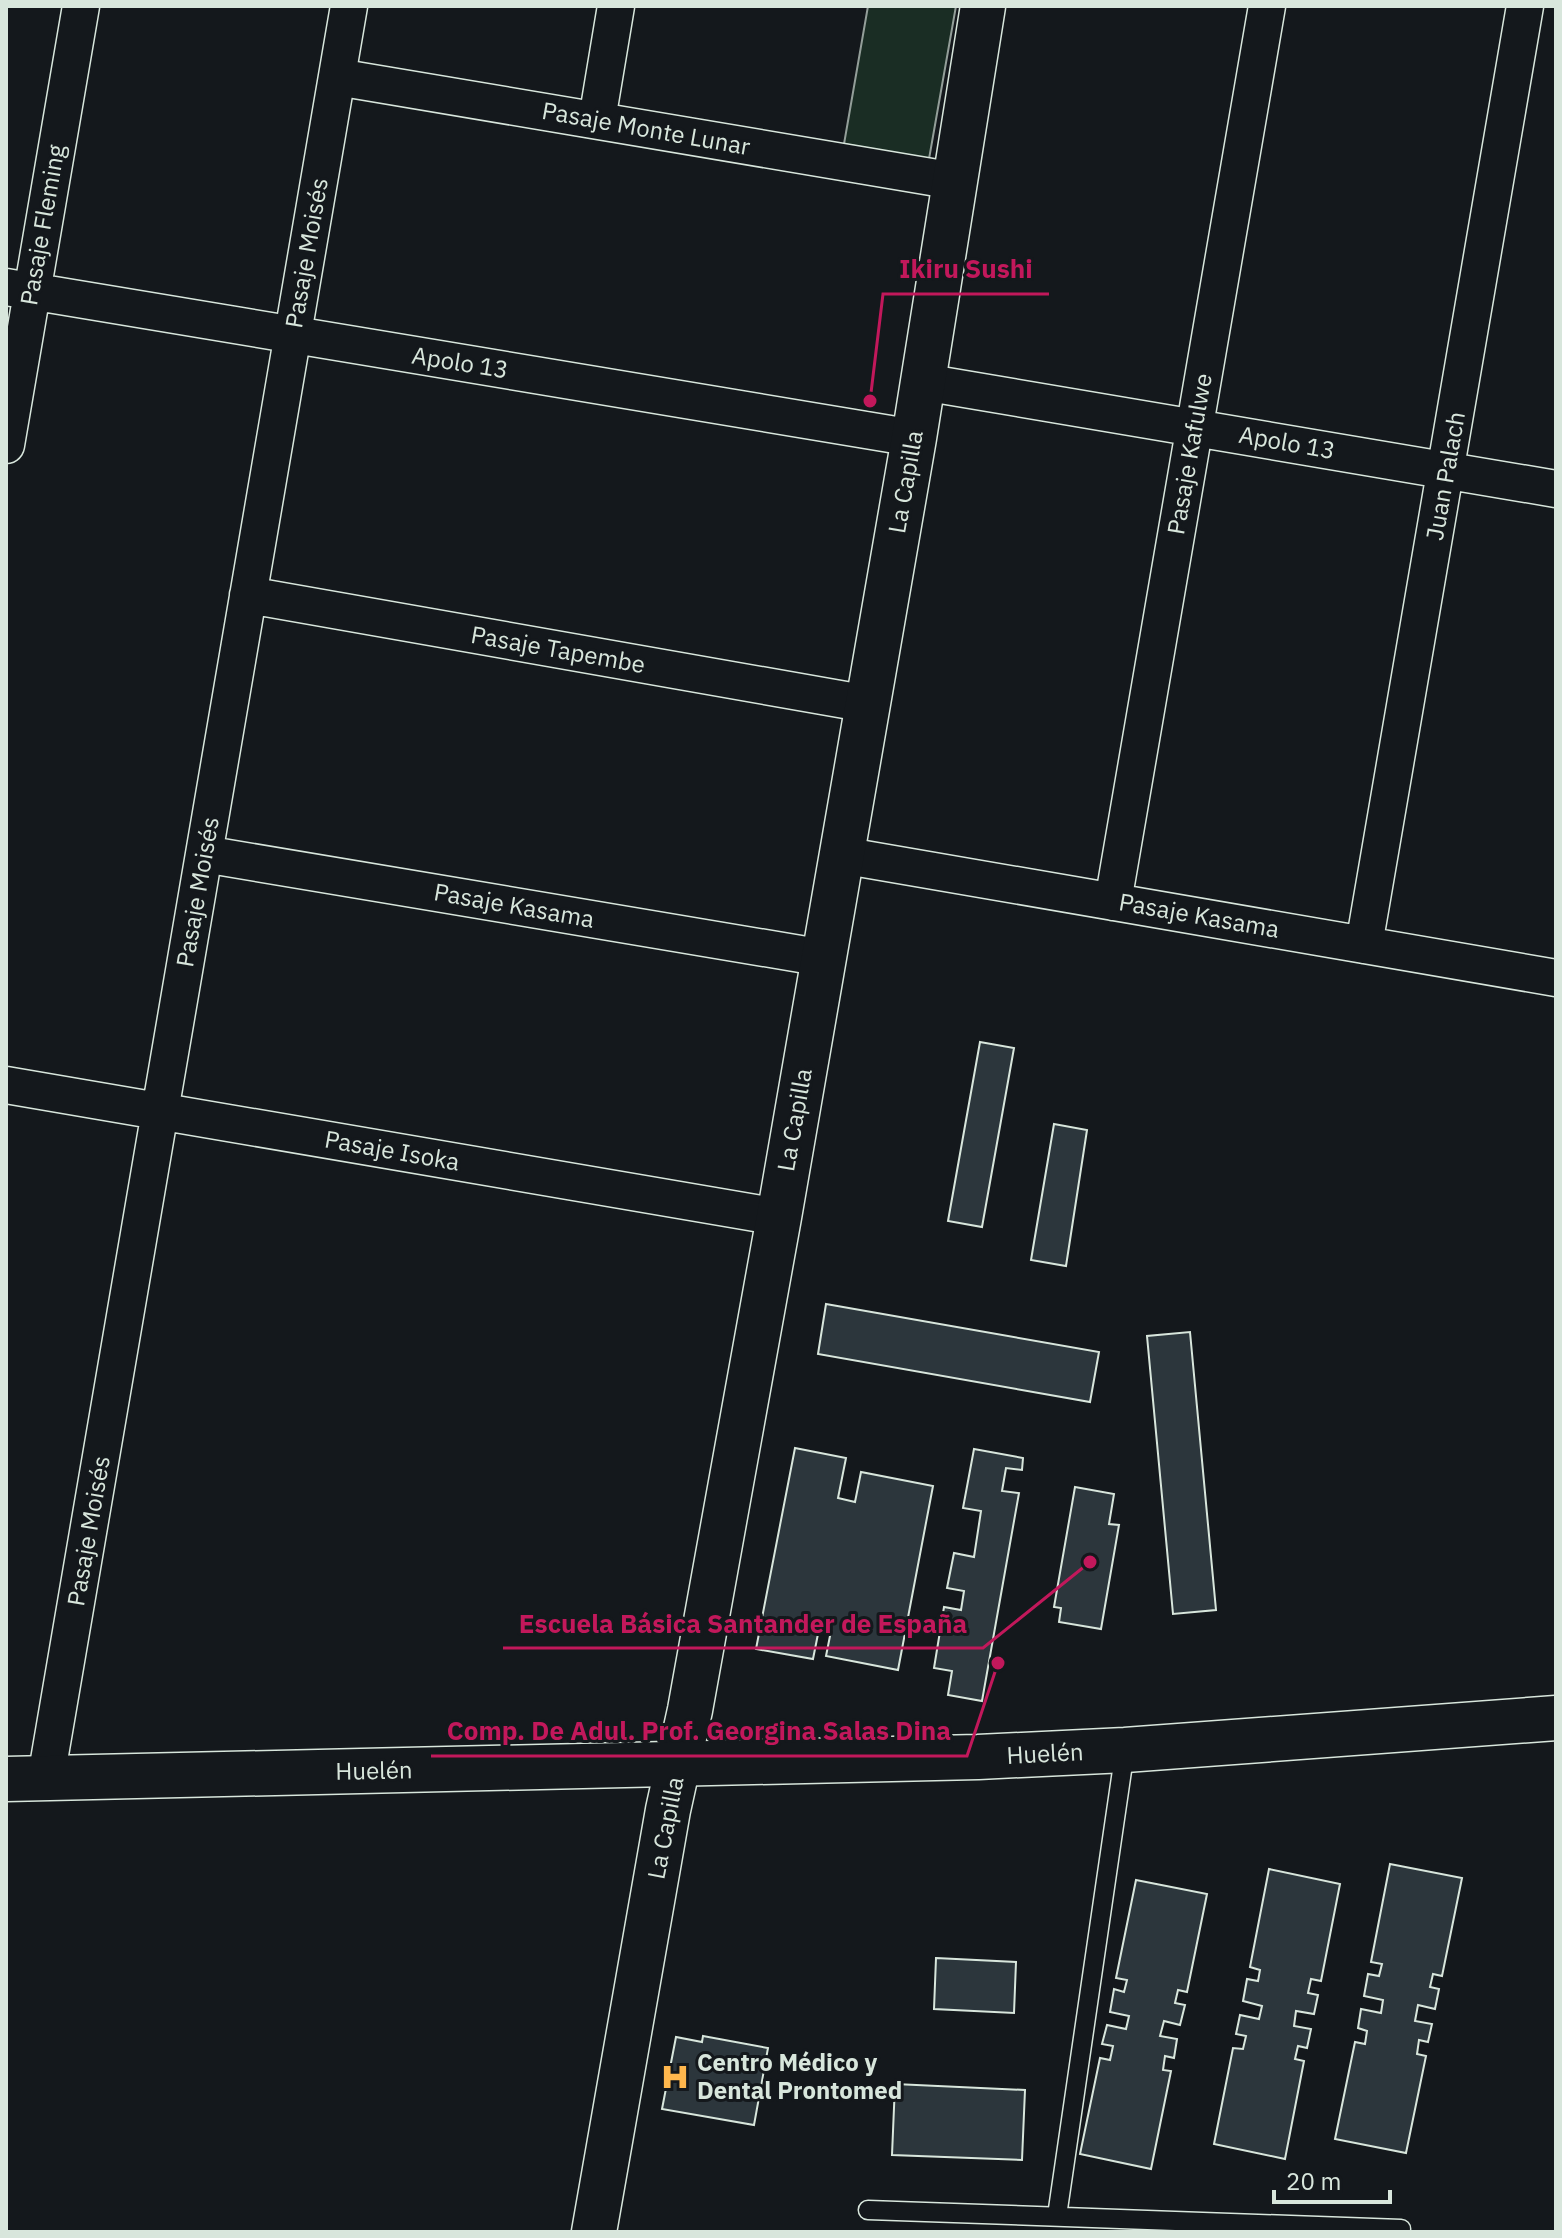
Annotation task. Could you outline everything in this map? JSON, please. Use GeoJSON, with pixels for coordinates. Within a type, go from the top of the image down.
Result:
{"type":"FeatureCollection","features":[{"type":"Feature","properties":{"kind":"street","name":"Pasaje Fleming"},"geometry":{"type":"LineString","coordinates":[[6,445],[19,289],[81,6]]}},
{"type":"Feature","properties":{"kind":"street","name":"Pasaje Moisés"},"geometry":{"type":"LineString","coordinates":[[26,1778],[161,1111],[349,6]]}},
{"type":"Feature","properties":{"kind":"street"},"geometry":{"type":"LineString","coordinates":[[597,120],[616,6]]}},
{"type":"Feature","properties":{"kind":"street","name":"La Capilla"},"geometry":{"type":"LineString","coordinates":[[594,2232],[668,1810],[690,1710],[779,1217],[914,438],[983,6]]}},
{"type":"Feature","properties":{"kind":"street","name":"Pasaje Kafulwe"},"geometry":{"type":"LineString","coordinates":[[1113,902],[1267,6]]}},
{"type":"Feature","properties":{"kind":"street","name":"Juan Palach"},"geometry":{"type":"LineString","coordinates":[[1364,945],[1525,6]]}},
{"type":"Feature","properties":{"kind":"street","name":"Pasaje Monte Lunar"},"geometry":{"type":"LineString","coordinates":[[337,77],[955,181]]}},
{"type":"Feature","properties":{"kind":"street","name":"Apolo 13"},"geometry":{"type":"LineString","coordinates":[[19,289],[914,438]]}},
{"type":"Feature","properties":{"kind":"street","name":"Apolo 13"},"geometry":{"type":"LineString","coordinates":[[923,382],[1556,489]]}},
{"type":"Feature","properties":{"kind":"street","name":"Pasaje Tapembe"},"geometry":{"type":"LineString","coordinates":[[248,595],[868,704]]}},
{"type":"Feature","properties":{"kind":"street","name":"Pasaje Kasama"},"geometry":{"type":"LineString","coordinates":[[204,854],[824,958]]}},
{"type":"Feature","properties":{"kind":"street","name":"Pasaje Kasama"},"geometry":{"type":"LineString","coordinates":[[841,855],[1556,978]]}},
{"type":"Feature","properties":{"kind":"street","name":"Pasaje Isoka"},"geometry":{"type":"LineString","coordinates":[[6,1085],[779,1217]]}},
{"type":"Feature","properties":{"kind":"street","name":"Huelén"},"geometry":{"type":"LineString","coordinates":[[26,1778],[978,1757],[1125,1750],[1556,1718]]}},
{"type":"Feature","properties":{"kind":"lane"},"geometry":{"type":"LineString","coordinates":[[1057,2216],[1125,1750]]}},
{"type":"Feature","properties":{"kind":"lane"},"geometry":{"type":"LineString","coordinates":[[868,2210],[1401,2229]]}},
{"type":"Feature","properties":{"kind":"green space"},"geometry":{"type":"Polygon","coordinates":[[[868,6],[956,6],[929,159],[844,144],[868,6]]]}},
{"type":"Feature","properties":{"kind":"building"},"geometry":{"type":"Polygon","coordinates":[[[980,1042],[1014,1048],[982,1227],[948,1221],[980,1042]]]}},
{"type":"Feature","properties":{"kind":"building"},"geometry":{"type":"Polygon","coordinates":[[[1054,1124],[1087,1130],[1066,1266],[1031,1260],[1054,1124]]]}},
{"type":"Feature","properties":{"kind":"building"},"geometry":{"type":"Polygon","coordinates":[[[826,1304],[1099,1352],[1090,1402],[818,1354],[826,1304]]]}},
{"type":"Feature","properties":{"kind":"building"},"geometry":{"type":"Polygon","coordinates":[[[1190,1332],[1216,1610],[1173,1614],[1147,1336],[1190,1332]]]}},
{"type":"Feature","properties":{"kind":"building"},"geometry":{"type":"Polygon","coordinates":[[[795,1448],[846,1458],[838,1498],[855,1502],[861,1472],[933,1486],[898,1670],[826,1656],[831,1631],[819,1629],[813,1659],[756,1649],[795,1448]]]}},
{"type":"Feature","properties":{"kind":"building"},"geometry":{"type":"Polygon","coordinates":[[[974,1449],[1023,1458],[1022,1470],[1006,1468],[1002,1491],[1019,1493],[982,1701],[948,1695],[952,1671],[934,1668],[944,1607],[961,1610],[964,1591],[947,1588],[954,1553],[974,1557],[981,1511],[963,1508],[974,1449]]]}},
{"type":"Feature","properties":{"kind":"building"},"geometry":{"type":"Polygon","coordinates":[[[1075,1487],[1114,1494],[1109,1524],[1119,1525],[1101,1629],[1059,1622],[1061,1608],[1054,1607],[1075,1487]]]}},
{"type":"Feature","properties":{"kind":"building"},"geometry":{"type":"Polygon","coordinates":[[[1390,1864],[1462,1878],[1442,1976],[1433,1974],[1430,1987],[1439,1989],[1435,2009],[1418,2005],[1415,2021],[1432,2024],[1428,2042],[1419,2040],[1417,2054],[1426,2056],[1406,2153],[1335,2139],[1355,2042],[1365,2044],[1367,2031],[1358,2028],[1361,2009],[1381,2013],[1383,2000],[1364,1996],[1368,1974],[1379,1976],[1382,1964],[1371,1962],[1390,1864]]]}},
{"type":"Feature","properties":{"kind":"building"},"geometry":{"type":"Polygon","coordinates":[[[1269,1869],[1340,1884],[1321,1981],[1311,1979],[1308,1993],[1318,1995],[1314,2014],[1296,2011],[1294,2026],[1311,2029],[1307,2048],[1298,2046],[1295,2059],[1304,2061],[1285,2159],[1214,2144],[1233,2048],[1243,2049],[1246,2036],[1236,2034],[1240,2015],[1259,2019],[1262,2006],[1243,2001],[1247,1979],[1258,1981],[1260,1970],[1250,1967],[1269,1869]]]}},
{"type":"Feature","properties":{"kind":"building"},"geometry":{"type":"Polygon","coordinates":[[[1136,1880],[1207,1894],[1187,1992],[1178,1990],[1175,2003],[1185,2005],[1180,2025],[1164,2021],[1160,2036],[1177,2039],[1174,2058],[1165,2056],[1163,2070],[1171,2071],[1151,2169],[1080,2154],[1100,2058],[1110,2060],[1113,2046],[1102,2044],[1107,2025],[1126,2029],[1129,2016],[1110,2012],[1114,1989],[1124,1992],[1127,1980],[1116,1978],[1136,1880]]]}},
{"type":"Feature","properties":{"kind":"building"},"geometry":{"type":"Polygon","coordinates":[[[936,1958],[1016,1962],[1014,2013],[934,2009],[936,1958]]]}},
{"type":"Feature","properties":{"kind":"building"},"geometry":{"type":"Polygon","coordinates":[[[703,2036],[768,2048],[754,2125],[662,2109],[676,2037],[702,2042],[703,2036]]]}},
{"type":"Feature","properties":{"kind":"building"},"geometry":{"type":"Polygon","coordinates":[[[895,2084],[1025,2090],[1022,2160],[892,2155],[895,2084]]]}},
{"type":"Feature","properties":{"kind":"place","name":"Ikiru Sushi"},"geometry":{"type":"Point","coordinates":[870,401]}},
{"type":"Feature","properties":{"kind":"place","name":"Escuela Básica Santander de España"},"geometry":{"type":"Point","coordinates":[1090,1562]}},
{"type":"Feature","properties":{"kind":"place","name":"Comp. De Adul. Prof. Georgina Salas Dina"},"geometry":{"type":"Point","coordinates":[998,1663]}},
{"type":"Feature","properties":{"kind":"place","name":"Centro Médico y Dental Prontomed"},"geometry":{"type":"Point","coordinates":[675,2077]}}]}
